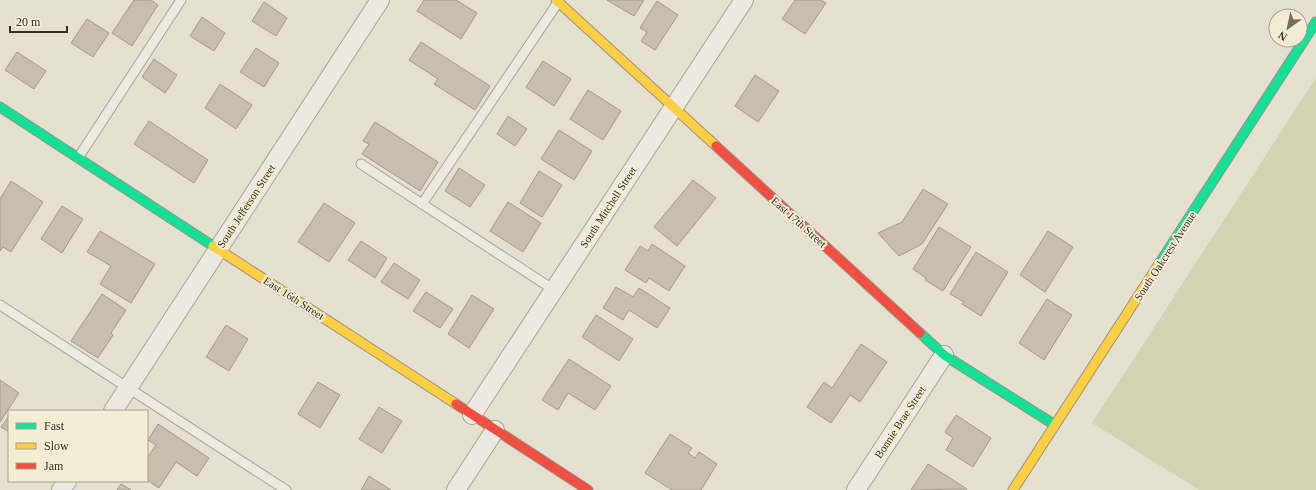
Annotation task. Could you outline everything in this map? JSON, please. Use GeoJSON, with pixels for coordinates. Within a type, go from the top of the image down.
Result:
{"type":"FeatureCollection","features":[{"type":"Feature","properties":{"kind":"street","name":"South Jefferson Street"},"geometry":{"type":"LineString","coordinates":[[114,410],[380,0]]}},
{"type":"Feature","properties":{"kind":"street","name":"East 17th Street"},"geometry":{"type":"LineString","coordinates":[[558,0],[944,354],[1055,425]]}},
{"type":"Feature","properties":{"kind":"street","name":"South Mitchell Street"},"geometry":{"type":"LineString","coordinates":[[472,415],[744,0]]}},
{"type":"Feature","properties":{"kind":"street","name":"South Oakcrest Avenue"},"geometry":{"type":"LineString","coordinates":[[1013,490],[1316,22]]}},
{"type":"Feature","properties":{"kind":"street","name":"East 16th Street"},"geometry":{"type":"LineString","coordinates":[[0,108],[588,490]]}},
{"type":"Feature","properties":{"kind":"street","name":"Bonnie Brae Street"},"geometry":{"type":"LineString","coordinates":[[856,490],[944,354]]}},
{"type":"Feature","properties":{"kind":"street"},"geometry":{"type":"LineString","coordinates":[[456,490],[495,430]]}},
{"type":"Feature","properties":{"kind":"lane"},"geometry":{"type":"LineString","coordinates":[[78,158],[181,0]]}},
{"type":"Feature","properties":{"kind":"lane"},"geometry":{"type":"LineString","coordinates":[[422,204],[558,0]]}},
{"type":"Feature","properties":{"kind":"lane"},"geometry":{"type":"LineString","coordinates":[[361,164],[554,290]]}},
{"type":"Feature","properties":{"kind":"lane"},"geometry":{"type":"LineString","coordinates":[[0,305],[286,490]]}},
{"type":"Feature","properties":{"kind":"green space"},"geometry":{"type":"Polygon","coordinates":[[[1316,78],[1316,490],[1199,490],[1092,423],[1316,78]]]}},
{"type":"Feature","properties":{"kind":"building"},"geometry":{"type":"Polygon","coordinates":[[[134,0],[151,0],[158,5],[132,46],[112,33],[134,0]]]}},
{"type":"Feature","properties":{"kind":"building"},"geometry":{"type":"Polygon","coordinates":[[[424,0],[456,0],[477,13],[461,39],[417,11],[424,0]]]}},
{"type":"Feature","properties":{"kind":"building"},"geometry":{"type":"Polygon","coordinates":[[[607,0],[644,0],[634,16],[607,0]]]}},
{"type":"Feature","properties":{"kind":"building"},"geometry":{"type":"Polygon","coordinates":[[[795,0],[821,0],[826,3],[805,34],[782,19],[795,0]]]}},
{"type":"Feature","properties":{"kind":"building"},"geometry":{"type":"Polygon","coordinates":[[[657,1],[678,15],[655,50],[641,41],[647,32],[640,28],[657,1]]]}},
{"type":"Feature","properties":{"kind":"building"},"geometry":{"type":"Polygon","coordinates":[[[264,2],[287,18],[276,36],[252,21],[264,2]]]}},
{"type":"Feature","properties":{"kind":"building"},"geometry":{"type":"Polygon","coordinates":[[[202,17],[225,33],[214,51],[190,36],[202,17]]]}},
{"type":"Feature","properties":{"kind":"building"},"geometry":{"type":"Polygon","coordinates":[[[87,19],[109,33],[93,57],[71,43],[87,19]]]}},
{"type":"Feature","properties":{"kind":"building"},"geometry":{"type":"Polygon","coordinates":[[[421,42],[490,86],[475,110],[434,84],[438,79],[409,60],[421,42]]]}},
{"type":"Feature","properties":{"kind":"building"},"geometry":{"type":"Polygon","coordinates":[[[256,48],[279,63],[264,87],[240,72],[256,48]]]}},
{"type":"Feature","properties":{"kind":"building"},"geometry":{"type":"Polygon","coordinates":[[[17,52],[46,71],[34,89],[5,70],[17,52]]]}},
{"type":"Feature","properties":{"kind":"building"},"geometry":{"type":"Polygon","coordinates":[[[154,59],[177,75],[165,93],[142,77],[154,59]]]}},
{"type":"Feature","properties":{"kind":"building"},"geometry":{"type":"Polygon","coordinates":[[[543,61],[571,79],[554,106],[526,87],[543,61]]]}},
{"type":"Feature","properties":{"kind":"building"},"geometry":{"type":"Polygon","coordinates":[[[755,75],[779,91],[758,122],[735,106],[755,75]]]}},
{"type":"Feature","properties":{"kind":"building"},"geometry":{"type":"Polygon","coordinates":[[[220,84],[252,105],[236,129],[205,108],[220,84]]]}},
{"type":"Feature","properties":{"kind":"building"},"geometry":{"type":"Polygon","coordinates":[[[588,90],[621,111],[603,140],[570,119],[588,90]]]}},
{"type":"Feature","properties":{"kind":"building"},"geometry":{"type":"Polygon","coordinates":[[[508,116],[527,129],[515,146],[497,134],[508,116]]]}},
{"type":"Feature","properties":{"kind":"building"},"geometry":{"type":"Polygon","coordinates":[[[149,121],[208,160],[194,183],[134,144],[149,121]]]}},
{"type":"Feature","properties":{"kind":"building"},"geometry":{"type":"Polygon","coordinates":[[[375,122],[438,162],[420,191],[362,154],[369,144],[363,141],[375,122]]]}},
{"type":"Feature","properties":{"kind":"building"},"geometry":{"type":"Polygon","coordinates":[[[559,130],[592,151],[574,180],[541,159],[559,130]]]}},
{"type":"Feature","properties":{"kind":"building"},"geometry":{"type":"Polygon","coordinates":[[[459,168],[485,185],[470,207],[445,191],[459,168]]]}},
{"type":"Feature","properties":{"kind":"building"},"geometry":{"type":"Polygon","coordinates":[[[539,171],[562,185],[542,217],[520,203],[539,171]]]}},
{"type":"Feature","properties":{"kind":"building"},"geometry":{"type":"Polygon","coordinates":[[[693,180],[716,198],[677,246],[654,227],[693,180]]]}},
{"type":"Feature","properties":{"kind":"building"},"geometry":{"type":"Polygon","coordinates":[[[11,181],[43,202],[11,252],[3,247],[0,251],[0,199],[11,181]]]}},
{"type":"Feature","properties":{"kind":"building"},"geometry":{"type":"Polygon","coordinates":[[[923,189],[948,204],[922,244],[899,256],[878,233],[902,222],[923,189]]]}},
{"type":"Feature","properties":{"kind":"building"},"geometry":{"type":"Polygon","coordinates":[[[508,202],[541,223],[523,252],[490,231],[508,202]]]}},
{"type":"Feature","properties":{"kind":"building"},"geometry":{"type":"Polygon","coordinates":[[[324,203],[355,223],[329,262],[298,242],[324,203]]]}},
{"type":"Feature","properties":{"kind":"building"},"geometry":{"type":"Polygon","coordinates":[[[62,206],[83,219],[62,253],[41,239],[62,206]]]}},
{"type":"Feature","properties":{"kind":"building"},"geometry":{"type":"Polygon","coordinates":[[[939,227],[971,247],[943,291],[925,280],[926,278],[913,269],[939,227]]]}},
{"type":"Feature","properties":{"kind":"building"},"geometry":{"type":"Polygon","coordinates":[[[100,231],[155,264],[131,303],[100,284],[111,266],[87,252],[100,231]]]}},
{"type":"Feature","properties":{"kind":"building"},"geometry":{"type":"Polygon","coordinates":[[[1048,231],[1073,247],[1045,292],[1020,275],[1048,231]]]}},
{"type":"Feature","properties":{"kind":"building"},"geometry":{"type":"Polygon","coordinates":[[[361,241],[387,258],[375,278],[348,260],[361,241]]]}},
{"type":"Feature","properties":{"kind":"building"},"geometry":{"type":"Polygon","coordinates":[[[652,244],[685,266],[669,291],[649,278],[646,283],[625,270],[640,246],[648,251],[652,244]]]}},
{"type":"Feature","properties":{"kind":"building"},"geometry":{"type":"Polygon","coordinates":[[[976,252],[1008,272],[981,316],[962,304],[964,302],[950,294],[976,252]]]}},
{"type":"Feature","properties":{"kind":"building"},"geometry":{"type":"Polygon","coordinates":[[[394,263],[420,280],[408,299],[381,282],[394,263]]]}},
{"type":"Feature","properties":{"kind":"building"},"geometry":{"type":"Polygon","coordinates":[[[616,287],[633,297],[639,288],[670,308],[657,328],[629,310],[623,320],[603,308],[616,287]]]}},
{"type":"Feature","properties":{"kind":"building"},"geometry":{"type":"Polygon","coordinates":[[[426,292],[453,309],[440,328],[413,311],[426,292]]]}},
{"type":"Feature","properties":{"kind":"building"},"geometry":{"type":"Polygon","coordinates":[[[102,294],[126,310],[111,333],[113,335],[98,358],[71,341],[102,294]]]}},
{"type":"Feature","properties":{"kind":"building"},"geometry":{"type":"Polygon","coordinates":[[[472,295],[494,309],[469,348],[448,334],[472,295]]]}},
{"type":"Feature","properties":{"kind":"building"},"geometry":{"type":"Polygon","coordinates":[[[1047,299],[1072,315],[1044,360],[1019,343],[1047,299]]]}},
{"type":"Feature","properties":{"kind":"building"},"geometry":{"type":"Polygon","coordinates":[[[596,315],[633,339],[619,361],[582,337],[596,315]]]}},
{"type":"Feature","properties":{"kind":"building"},"geometry":{"type":"Polygon","coordinates":[[[226,325],[248,339],[229,371],[206,357],[226,325]]]}},
{"type":"Feature","properties":{"kind":"building"},"geometry":{"type":"Polygon","coordinates":[[[861,344],[887,362],[860,402],[850,395],[831,423],[807,407],[824,382],[832,388],[861,344]]]}},
{"type":"Feature","properties":{"kind":"building"},"geometry":{"type":"Polygon","coordinates":[[[569,359],[611,386],[595,410],[568,393],[558,410],[542,400],[569,359]]]}},
{"type":"Feature","properties":{"kind":"building"},"geometry":{"type":"Polygon","coordinates":[[[0,380],[19,393],[0,422],[0,380]]]}},
{"type":"Feature","properties":{"kind":"building"},"geometry":{"type":"Polygon","coordinates":[[[318,382],[340,395],[320,428],[298,414],[318,382]]]}},
{"type":"Feature","properties":{"kind":"building"},"geometry":{"type":"Polygon","coordinates":[[[379,407],[402,421],[382,453],[359,439],[379,407]]]}},
{"type":"Feature","properties":{"kind":"building"},"geometry":{"type":"Polygon","coordinates":[[[956,415],[991,438],[973,467],[946,450],[953,438],[945,432],[956,415]]]}},
{"type":"Feature","properties":{"kind":"building"},"geometry":{"type":"Polygon","coordinates":[[[8,417],[8,431],[1,427],[8,417]]]}},
{"type":"Feature","properties":{"kind":"building"},"geometry":{"type":"Polygon","coordinates":[[[158,424],[209,458],[197,476],[176,462],[159,488],[148,481],[148,457],[156,445],[148,440],[158,424]]]}},
{"type":"Feature","properties":{"kind":"building"},"geometry":{"type":"Polygon","coordinates":[[[670,434],[692,448],[688,453],[695,458],[699,452],[717,464],[701,490],[672,490],[645,473],[670,434]]]}},
{"type":"Feature","properties":{"kind":"building"},"geometry":{"type":"Polygon","coordinates":[[[928,464],[967,489],[911,490],[928,464]]]}},
{"type":"Feature","properties":{"kind":"building"},"geometry":{"type":"Polygon","coordinates":[[[369,476],[391,490],[361,490],[369,476]]]}},
{"type":"Feature","properties":{"kind":"building"},"geometry":{"type":"Polygon","coordinates":[[[121,484],[131,490],[117,490],[121,484]]]}},
{"type":"Feature","properties":{"kind":"traffic: fast"},"geometry":{"type":"LineString","coordinates":[[1159,264],[1316,22]]}},
{"type":"Feature","properties":{"kind":"traffic: fast"},"geometry":{"type":"LineString","coordinates":[[0,107],[213,246]]}},
{"type":"Feature","properties":{"kind":"traffic: fast"},"geometry":{"type":"LineString","coordinates":[[920,333],[944,355],[1055,425]]}},
{"type":"Feature","properties":{"kind":"traffic: slow"},"geometry":{"type":"LineString","coordinates":[[556,0],[716,146]]}},
{"type":"Feature","properties":{"kind":"traffic: slow"},"geometry":{"type":"LineString","coordinates":[[213,246],[456,404]]}},
{"type":"Feature","properties":{"kind":"traffic: slow"},"geometry":{"type":"LineString","coordinates":[[1013,490],[1159,264]]}},
{"type":"Feature","properties":{"kind":"traffic: jam"},"geometry":{"type":"LineString","coordinates":[[716,146],[920,333]]}},
{"type":"Feature","properties":{"kind":"traffic: jam"},"geometry":{"type":"LineString","coordinates":[[456,404],[588,490]]}}]}
